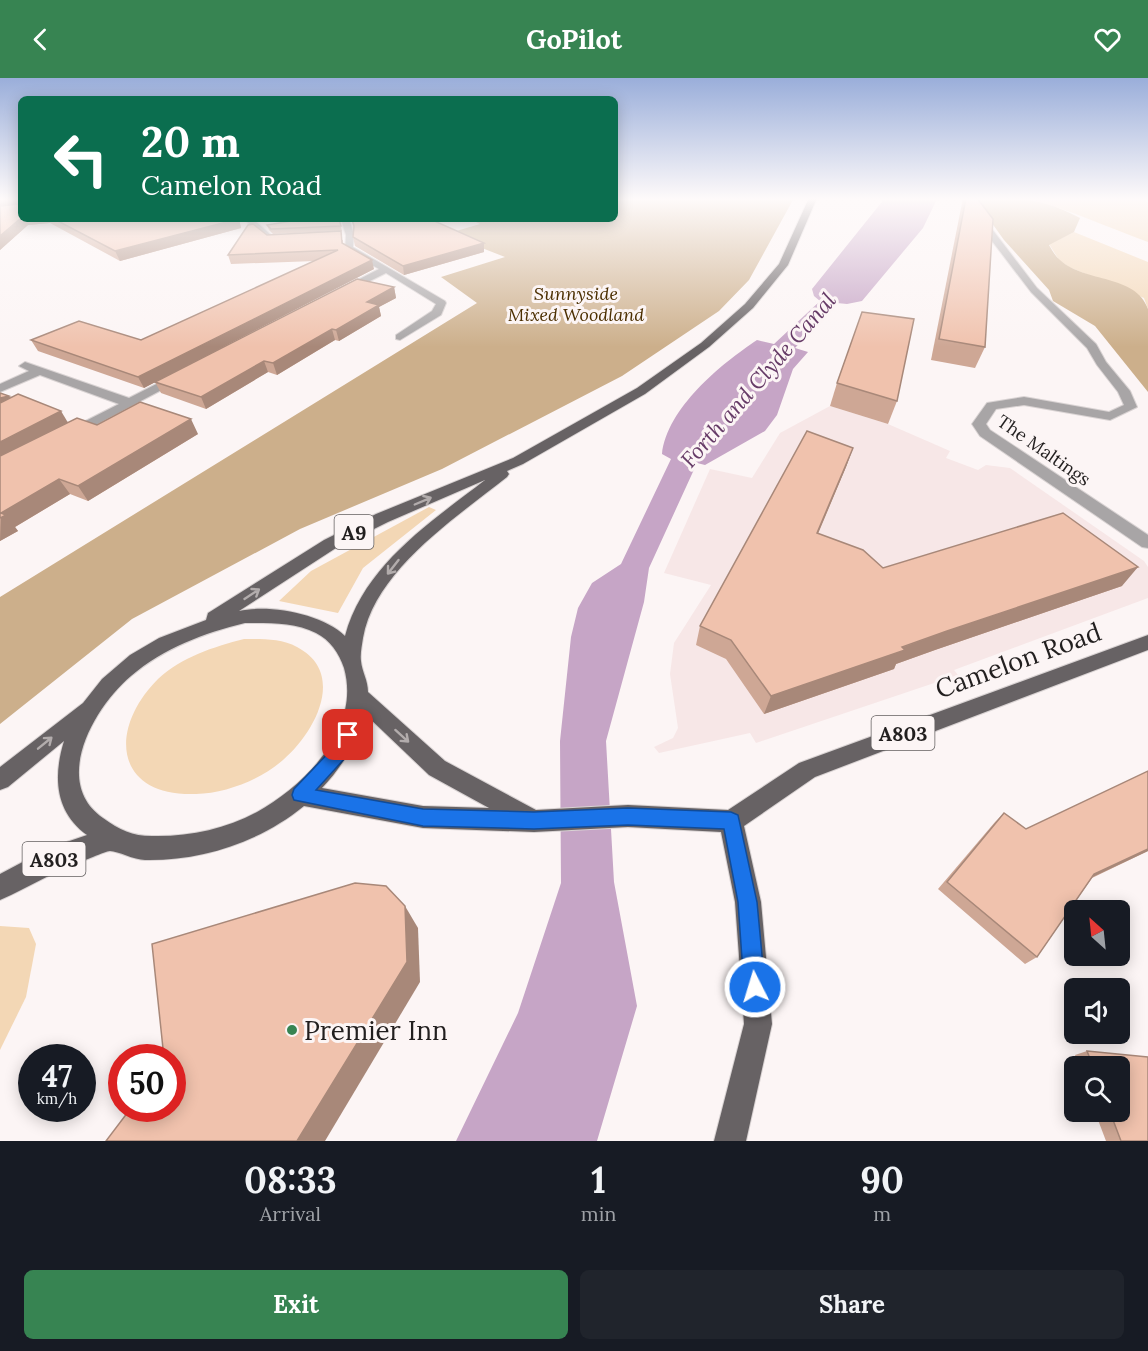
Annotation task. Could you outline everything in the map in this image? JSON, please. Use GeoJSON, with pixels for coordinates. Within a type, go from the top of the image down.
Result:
{"type":"FeatureCollection","features":[{"type":"Feature","properties":{"kind":"main road","name":"A9"},"geometry":{"type":"LineString","coordinates":[[203,626],[330,544],[382,518],[518,461],[641,391],[714,338],[749,306],[783,265],[791,248]]}},
{"type":"Feature","properties":{"kind":"main road","name":"A9"},"geometry":{"type":"LineString","coordinates":[[351,659],[356,627],[376,589],[402,556],[518,461]]}},
{"type":"Feature","properties":{"kind":"main road"},"geometry":{"type":"LineString","coordinates":[[0,780],[91,705],[122,672],[160,645],[203,626],[245,616],[281,616],[319,626],[344,646],[358,673],[359,696],[356,718],[340,752],[300,795],[266,820],[213,842],[158,849],[128,848],[81,816],[67,782],[71,744],[91,705]]}},
{"type":"Feature","properties":{"kind":"main road","name":"Camelon Road"},"geometry":{"type":"LineString","coordinates":[[731,821],[807,770],[1148,642]]}},
{"type":"Feature","properties":{"kind":"main road"},"geometry":{"type":"LineString","coordinates":[[359,696],[437,768],[534,820]]}},
{"type":"Feature","properties":{"kind":"main road"},"geometry":{"type":"LineString","coordinates":[[300,795],[423,817],[534,820],[628,816],[731,821],[748,902],[758,1024],[730,1141]]}},
{"type":"Feature","properties":{"kind":"main road","name":"A803"},"geometry":{"type":"LineString","coordinates":[[0,887],[58,857],[112,839]]}},
{"type":"Feature","properties":{"kind":"street"},"geometry":{"type":"LineString","coordinates":[[348,248],[386,268],[441,303],[436,313],[399,337]]}},
{"type":"Feature","properties":{"kind":"street","name":"The Maltings"},"geometry":{"type":"LineString","coordinates":[[1002,248],[1034,290],[1092,346],[1101,363],[1124,391],[1131,407],[1110,416],[1024,401],[992,406],[980,424],[985,434],[1148,543]]}},
{"type":"Feature","properties":{"kind":"street"},"geometry":{"type":"LineString","coordinates":[[335,296],[386,268]]}},
{"type":"Feature","properties":{"kind":"street"},"geometry":{"type":"LineString","coordinates":[[25,366],[130,403]]}},
{"type":"Feature","properties":{"kind":"street"},"geometry":{"type":"LineString","coordinates":[[0,388],[39,371]]}},
{"type":"Feature","properties":{"kind":"street"},"geometry":{"type":"LineString","coordinates":[[60,440],[191,371]]}},
{"type":"Feature","properties":{"kind":"shaded area"},"geometry":{"type":"Polygon","coordinates":[[[1051,248],[1112,248],[1148,262],[1148,309],[1144,298],[1069,267],[1059,260],[1051,248]]]}},
{"type":"Feature","properties":{"kind":"shaded area"},"geometry":{"type":"Polygon","coordinates":[[[830,406],[888,424],[950,451],[946,458],[978,470],[986,465],[1010,468],[1144,561],[1148,567],[1148,598],[954,670],[958,675],[756,743],[750,733],[659,753],[654,747],[673,738],[678,728],[670,674],[674,643],[711,585],[664,573],[710,469],[752,478],[780,433],[830,406]]]}},
{"type":"Feature","properties":{"kind":"shaded area"},"geometry":{"type":"Polygon","coordinates":[[[429,507],[436,510],[363,568],[338,613],[279,601],[311,571],[429,507]]]}},
{"type":"Feature","properties":{"kind":"shaded area"},"geometry":{"type":"Polygon","coordinates":[[[244,639],[284,642],[297,647],[312,658],[320,672],[323,687],[321,703],[306,735],[274,767],[264,774],[231,788],[196,794],[169,792],[148,784],[135,772],[128,756],[126,738],[131,718],[142,698],[158,679],[177,665],[209,649],[244,639]]]}},
{"type":"Feature","properties":{"kind":"shaded area"},"geometry":{"type":"Polygon","coordinates":[[[0,926],[29,928],[36,944],[26,997],[0,1050],[0,926]]]}},
{"type":"Feature","properties":{"kind":"green space","name":"Sunnyside Mixed Woodland"},"geometry":{"type":"Polygon","coordinates":[[[481,248],[767,248],[749,280],[719,311],[622,376],[442,469],[300,529],[132,619],[0,724],[0,597],[477,303],[441,277],[505,257],[481,248]]]}},
{"type":"Feature","properties":{"kind":"green space"},"geometry":{"type":"Polygon","coordinates":[[[1011,248],[1051,248],[1058,258],[1070,267],[1121,284],[1142,298],[1148,309],[1148,392],[1095,326],[1053,301],[1049,290],[1011,248]]]}},
{"type":"Feature","properties":{"kind":"water","name":"Forth and Clyde Canal"},"geometry":{"type":"Polygon","coordinates":[[[845,248],[907,248],[862,301],[837,303],[795,348],[808,352],[793,369],[777,415],[765,431],[705,465],[697,463],[649,568],[644,602],[606,741],[614,882],[637,1006],[597,1141],[456,1141],[518,1013],[561,883],[560,741],[571,637],[578,608],[592,583],[621,564],[671,459],[662,454],[666,437],[685,404],[712,374],[757,340],[774,344],[820,301],[814,296],[812,289],[845,248]]]}},
{"type":"Feature","properties":{"kind":"building"},"geometry":{"type":"Polygon","coordinates":[[[109,248],[128,248],[115,251],[109,248]]]}},
{"type":"Feature","properties":{"kind":"building"},"geometry":{"type":"Polygon","coordinates":[[[233,248],[350,248],[372,260],[138,377],[31,340],[79,321],[141,340],[338,250],[228,255],[233,248]]]}},
{"type":"Feature","properties":{"kind":"building"},"geometry":{"type":"Polygon","coordinates":[[[371,248],[468,248],[403,266],[371,248]]]}},
{"type":"Feature","properties":{"kind":"building"},"geometry":{"type":"Polygon","coordinates":[[[957,248],[991,248],[985,347],[939,339],[957,248]]]}},
{"type":"Feature","properties":{"kind":"building"},"geometry":{"type":"Polygon","coordinates":[[[357,279],[394,287],[367,302],[379,305],[336,330],[332,329],[273,363],[264,361],[201,397],[155,382],[357,279]]]}},
{"type":"Feature","properties":{"kind":"building"},"geometry":{"type":"Polygon","coordinates":[[[862,312],[914,319],[897,401],[837,383],[862,312]]]}},
{"type":"Feature","properties":{"kind":"building"},"geometry":{"type":"Polygon","coordinates":[[[18,394],[61,411],[0,442],[0,403],[18,394]]]}},
{"type":"Feature","properties":{"kind":"building"},"geometry":{"type":"Polygon","coordinates":[[[140,402],[191,419],[78,486],[59,479],[1,513],[6,515],[0,518],[0,456],[77,418],[97,425],[140,402]]]}},
{"type":"Feature","properties":{"kind":"building"},"geometry":{"type":"Polygon","coordinates":[[[807,431],[853,448],[817,533],[863,550],[883,568],[1063,513],[1138,567],[947,631],[902,647],[905,650],[771,696],[731,640],[700,626],[807,431]]]}},
{"type":"Feature","properties":{"kind":"building"},"geometry":{"type":"Polygon","coordinates":[[[1148,771],[1148,849],[1094,874],[1076,900],[1064,900],[1064,918],[1037,957],[947,882],[1004,813],[1026,829],[1148,771]]]}},
{"type":"Feature","properties":{"kind":"building","name":"Premier Inn"},"geometry":{"type":"Polygon","coordinates":[[[355,883],[386,886],[405,906],[407,962],[297,1141],[106,1141],[120,1122],[186,1122],[186,1044],[163,1044],[152,944],[355,883]]]}},
{"type":"Feature","properties":{"kind":"building"},"geometry":{"type":"Polygon","coordinates":[[[1087,1051],[1148,1057],[1148,1141],[1121,1141],[1114,1122],[1130,1122],[1130,1056],[1089,1056],[1087,1051]]]}},
{"type":"Feature","properties":{"kind":"place","name":"Premier Inn"},"geometry":{"type":"Point","coordinates":[292,1030]}},
{"type":"Feature","properties":{"kind":"route"},"geometry":{"type":"LineString","coordinates":[[348,735],[340,752],[300,795],[423,817],[534,820],[628,816],[731,821],[748,902],[755,987]]}}]}
